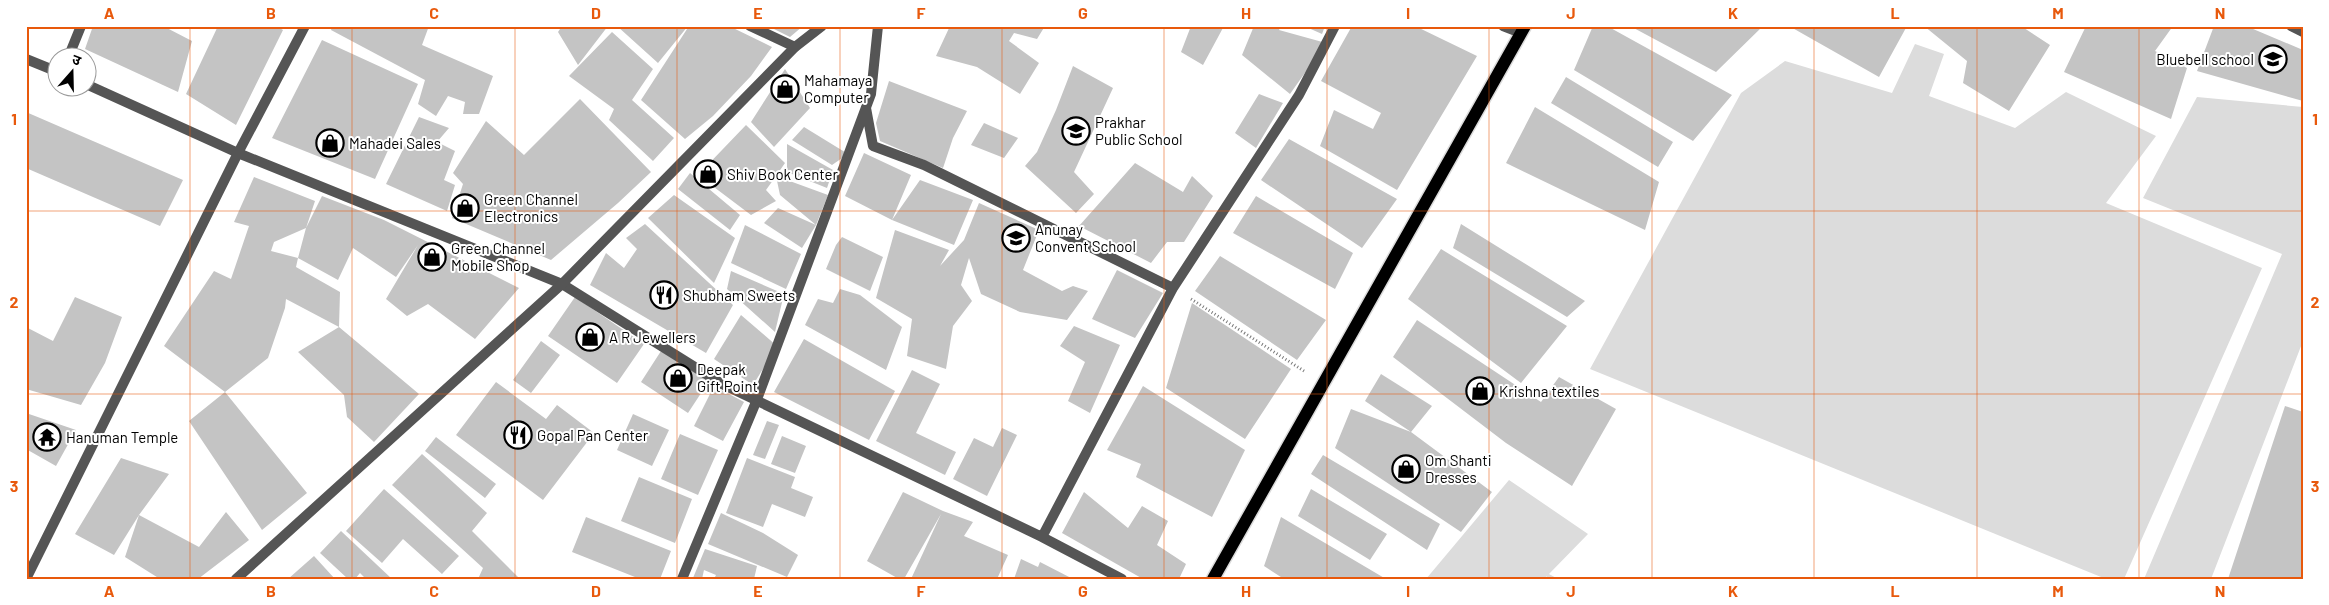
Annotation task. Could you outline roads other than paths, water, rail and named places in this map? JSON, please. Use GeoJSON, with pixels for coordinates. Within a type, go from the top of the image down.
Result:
{"type":"FeatureCollection","features":[{"type":"Feature","properties":{"kind":"main road"},"geometry":{"type":"LineString","coordinates":[[1212,579],[1523,30]]}},
{"type":"Feature","properties":{"kind":"street"},"geometry":{"type":"LineString","coordinates":[[72,48],[81,26]]}},
{"type":"Feature","properties":{"kind":"street"},"geometry":{"type":"LineString","coordinates":[[26,579],[238,153],[305,26]]}},
{"type":"Feature","properties":{"kind":"street"},"geometry":{"type":"LineString","coordinates":[[750,26],[796,47]]}},
{"type":"Feature","properties":{"kind":"street"},"geometry":{"type":"LineString","coordinates":[[236,579],[562,284],[796,47],[822,26]]}},
{"type":"Feature","properties":{"kind":"street"},"geometry":{"type":"LineString","coordinates":[[682,579],[756,402],[871,94],[878,26]]}},
{"type":"Feature","properties":{"kind":"street"},"geometry":{"type":"LineString","coordinates":[[1042,537],[1174,288],[1299,95],[1335,26]]}},
{"type":"Feature","properties":{"kind":"street"},"geometry":{"type":"LineString","coordinates":[[1502,26],[1523,30]]}},
{"type":"Feature","properties":{"kind":"street"},"geometry":{"type":"LineString","coordinates":[[2291,26],[2303,32]]}},
{"type":"Feature","properties":{"kind":"street"},"geometry":{"type":"LineString","coordinates":[[26,59],[48,68]]}},
{"type":"Feature","properties":{"kind":"street"},"geometry":{"type":"LineString","coordinates":[[98,90],[238,153],[562,284],[722,384],[756,402],[1042,537],[1122,579]]}},
{"type":"Feature","properties":{"kind":"street"},"geometry":{"type":"LineString","coordinates":[[866,108],[873,146],[924,165],[1174,288]]}},
{"type":"Feature","properties":{"kind":"place","name":"Bluebell school"},"geometry":{"type":"Point","coordinates":[2273,59]}},
{"type":"Feature","properties":{"kind":"place","name":"Mahamaya Computer"},"geometry":{"type":"Point","coordinates":[785,89]}},
{"type":"Feature","properties":{"kind":"place","name":"Prakhar Public School"},"geometry":{"type":"Point","coordinates":[1076,131]}},
{"type":"Feature","properties":{"kind":"place","name":"Mahadei Sales"},"geometry":{"type":"Point","coordinates":[330,143]}},
{"type":"Feature","properties":{"kind":"place","name":"Shiv Book Center"},"geometry":{"type":"Point","coordinates":[708,174]}},
{"type":"Feature","properties":{"kind":"place","name":"Green Channel Electronics"},"geometry":{"type":"Point","coordinates":[465,208]}},
{"type":"Feature","properties":{"kind":"place","name":"Anunay Convent School"},"geometry":{"type":"Point","coordinates":[1016,238]}},
{"type":"Feature","properties":{"kind":"place","name":"Green Channel Mobile Shop"},"geometry":{"type":"Point","coordinates":[432,257]}},
{"type":"Feature","properties":{"kind":"place","name":"Shubham Sweets"},"geometry":{"type":"Point","coordinates":[664,295]}},
{"type":"Feature","properties":{"kind":"place","name":"A R Jewellers"},"geometry":{"type":"Point","coordinates":[590,337]}},
{"type":"Feature","properties":{"kind":"place","name":"Deepak Gift Point"},"geometry":{"type":"Point","coordinates":[678,378]}},
{"type":"Feature","properties":{"kind":"place","name":"Krishna textiles"},"geometry":{"type":"Point","coordinates":[1480,391]}},
{"type":"Feature","properties":{"kind":"place","name":"Gopal Pan Center"},"geometry":{"type":"Point","coordinates":[518,435]}},
{"type":"Feature","properties":{"kind":"place","name":"Hanuman Temple"},"geometry":{"type":"Point","coordinates":[47,437]}},
{"type":"Feature","properties":{"kind":"place","name":"Om Shanti Dresses"},"geometry":{"type":"Point","coordinates":[1406,469]}}]}
